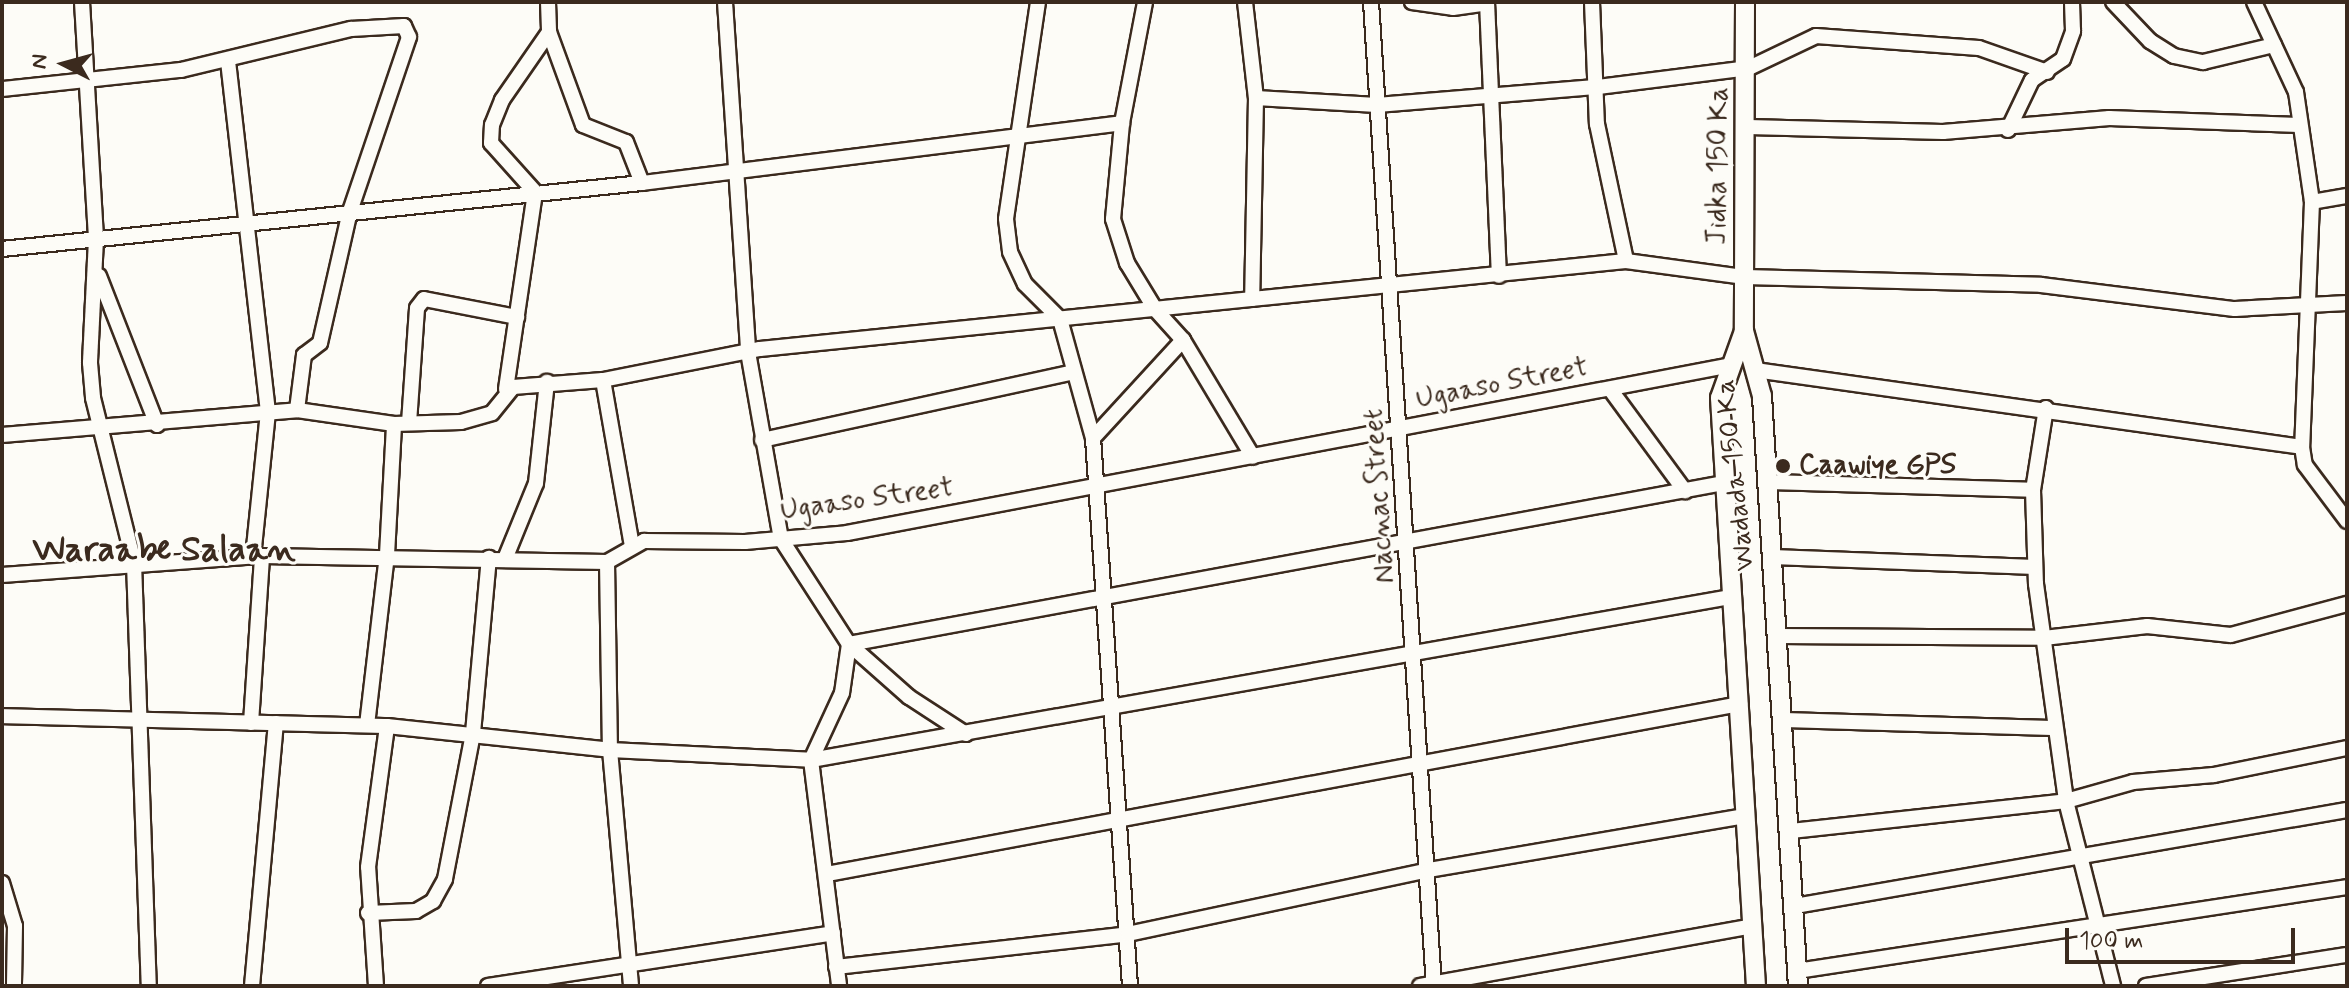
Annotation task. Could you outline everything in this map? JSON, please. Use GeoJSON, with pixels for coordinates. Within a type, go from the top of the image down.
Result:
{"type":"FeatureCollection","features":[{"type":"Feature","properties":{"kind":"street"},"geometry":{"type":"LineString","coordinates":[[82,2],[96,239],[90,363],[102,430],[134,563],[144,723],[149,986]]}},
{"type":"Feature","properties":{"kind":"street"},"geometry":{"type":"LineString","coordinates":[[548,2],[549,32],[583,125],[626,142],[642,183]]}},
{"type":"Feature","properties":{"kind":"street"},"geometry":{"type":"LineString","coordinates":[[725,2],[748,352],[781,539],[849,644],[909,697],[966,734]]}},
{"type":"Feature","properties":{"kind":"street"},"geometry":{"type":"LineString","coordinates":[[1038,2],[1006,219],[1010,252],[1025,284],[1060,319],[1093,438],[1108,599],[1111,711],[1130,986]]}},
{"type":"Feature","properties":{"kind":"street"},"geometry":{"type":"LineString","coordinates":[[1145,2],[1122,123],[1113,219],[1127,263],[1155,309],[1183,340],[1253,457]]}},
{"type":"Feature","properties":{"kind":"street"},"geometry":{"type":"LineString","coordinates":[[1245,2],[1256,98],[1252,299]]}},
{"type":"Feature","properties":{"kind":"street","name":"Nacnac Street"},"geometry":{"type":"LineString","coordinates":[[1371,2],[1423,764],[1429,870],[1429,985]]}},
{"type":"Feature","properties":{"kind":"street"},"geometry":{"type":"LineString","coordinates":[[1412,2],[1453,8],[1487,2],[1499,276]]}},
{"type":"Feature","properties":{"kind":"street"},"geometry":{"type":"LineString","coordinates":[[1592,2],[1598,87],[1597,124],[1626,261]]}},
{"type":"Feature","properties":{"kind":"street","name":"Jidka 150 Ka"},"geometry":{"type":"LineString","coordinates":[[1744,331],[1749,68],[1745,2]]}},
{"type":"Feature","properties":{"kind":"street"},"geometry":{"type":"LineString","coordinates":[[2008,130],[2032,80],[2063,59],[2073,31],[2072,2]]}},
{"type":"Feature","properties":{"kind":"street"},"geometry":{"type":"LineString","coordinates":[[2113,2],[2150,41],[2174,56],[2203,62],[2274,45]]}},
{"type":"Feature","properties":{"kind":"street"},"geometry":{"type":"LineString","coordinates":[[2254,2],[2296,92],[2312,202],[2302,447],[2305,465],[2347,521]]}},
{"type":"Feature","properties":{"kind":"street"},"geometry":{"type":"LineString","coordinates":[[2,89],[88,82],[228,61],[351,29],[404,26],[409,37],[350,211],[320,343],[302,363],[297,410]]}},
{"type":"Feature","properties":{"kind":"street"},"geometry":{"type":"LineString","coordinates":[[535,192],[491,143],[492,125],[502,100],[549,32]]}},
{"type":"Feature","properties":{"kind":"street"},"geometry":{"type":"LineString","coordinates":[[1256,98],[1377,105],[1598,87],[1749,68],[1816,36],[1979,48],[2047,72]]}},
{"type":"Feature","properties":{"kind":"street"},"geometry":{"type":"LineString","coordinates":[[228,61],[243,223],[268,412],[257,556],[251,723]]}},
{"type":"Feature","properties":{"kind":"street"},"geometry":{"type":"LineString","coordinates":[[1748,127],[2008,130],[2109,118],[2299,125]]}},
{"type":"Feature","properties":{"kind":"street"},"geometry":{"type":"LineString","coordinates":[[2,249],[642,183],[1122,123]]}},
{"type":"Feature","properties":{"kind":"street"},"geometry":{"type":"LineString","coordinates":[[2,435],[102,430],[297,410],[401,423],[478,419],[492,413],[506,389],[535,192]]}},
{"type":"Feature","properties":{"kind":"street"},"geometry":{"type":"LineString","coordinates":[[2312,202],[2347,196]]}},
{"type":"Feature","properties":{"kind":"street"},"geometry":{"type":"LineString","coordinates":[[506,389],[547,382],[603,380],[748,352],[1252,299],[1391,288],[1626,261],[1745,277],[2041,285],[2235,309],[2347,303]]}},
{"type":"Feature","properties":{"kind":"street"},"geometry":{"type":"LineString","coordinates":[[96,269],[157,425]]}},
{"type":"Feature","properties":{"kind":"street"},"geometry":{"type":"LineString","coordinates":[[367,725],[417,308],[424,299],[517,317]]}},
{"type":"Feature","properties":{"kind":"street","name":"Wadada 150 Ka"},"geometry":{"type":"LineString","coordinates":[[1744,331],[1720,398],[1756,986]]}},
{"type":"Feature","properties":{"kind":"street","name":"Wadada 150 Ka"},"geometry":{"type":"LineString","coordinates":[[1744,331],[1755,370],[1768,482],[1791,831],[1797,979]]}},
{"type":"Feature","properties":{"kind":"street"},"geometry":{"type":"LineString","coordinates":[[1093,438],[1183,340]]}},
{"type":"Feature","properties":{"kind":"street","name":"Ugaaso Street"},"geometry":{"type":"LineString","coordinates":[[607,562],[632,547],[660,539],[781,539],[1096,487],[1402,431],[1732,365]]}},
{"type":"Feature","properties":{"kind":"street"},"geometry":{"type":"LineString","coordinates":[[1755,370],[2046,408],[2302,447]]}},
{"type":"Feature","properties":{"kind":"street"},"geometry":{"type":"LineString","coordinates":[[762,440],[1074,372]]}},
{"type":"Feature","properties":{"kind":"street"},"geometry":{"type":"LineString","coordinates":[[603,380],[632,547]]}},
{"type":"Feature","properties":{"kind":"street"},"geometry":{"type":"LineString","coordinates":[[505,559],[536,483],[547,382]]}},
{"type":"Feature","properties":{"kind":"street"},"geometry":{"type":"LineString","coordinates":[[1610,389],[1685,491]]}},
{"type":"Feature","properties":{"kind":"street"},"geometry":{"type":"LineString","coordinates":[[2046,408],[2033,490],[2035,567],[2053,728],[2079,858],[2099,922],[2113,986]]}},
{"type":"Feature","properties":{"kind":"street"},"geometry":{"type":"LineString","coordinates":[[1768,482],[2033,490]]}},
{"type":"Feature","properties":{"kind":"street"},"geometry":{"type":"LineString","coordinates":[[849,644],[1045,604],[1108,599],[1724,483]]}},
{"type":"Feature","properties":{"kind":"street"},"geometry":{"type":"LineString","coordinates":[[2,575],[257,556],[387,555],[607,562],[610,750],[631,986]]}},
{"type":"Feature","properties":{"kind":"street"},"geometry":{"type":"LineString","coordinates":[[1773,557],[2035,567]]}},
{"type":"Feature","properties":{"kind":"street"},"geometry":{"type":"LineString","coordinates":[[368,913],[416,911],[439,890],[473,733],[489,558]]}},
{"type":"Feature","properties":{"kind":"street"},"geometry":{"type":"LineString","coordinates":[[2,716],[144,723],[387,726],[610,750],[811,760],[1111,711],[1730,597]]}},
{"type":"Feature","properties":{"kind":"street"},"geometry":{"type":"LineString","coordinates":[[1778,636],[2044,638],[2147,626],[2231,635],[2347,604]]}},
{"type":"Feature","properties":{"kind":"street"},"geometry":{"type":"LineString","coordinates":[[839,986],[811,760],[842,693],[849,644]]}},
{"type":"Feature","properties":{"kind":"street"},"geometry":{"type":"LineString","coordinates":[[827,874],[1740,704]]}},
{"type":"Feature","properties":{"kind":"street"},"geometry":{"type":"LineString","coordinates":[[1783,720],[2053,728]]}},
{"type":"Feature","properties":{"kind":"street"},"geometry":{"type":"LineString","coordinates":[[252,986],[276,723]]}},
{"type":"Feature","properties":{"kind":"street"},"geometry":{"type":"LineString","coordinates":[[376,986],[368,913],[387,726]]}},
{"type":"Feature","properties":{"kind":"street"},"geometry":{"type":"LineString","coordinates":[[1791,831],[2066,801],[2133,782],[2214,775],[2347,748]]}},
{"type":"Feature","properties":{"kind":"street"},"geometry":{"type":"LineString","coordinates":[[1795,906],[2347,810]]}},
{"type":"Feature","properties":{"kind":"street"},"geometry":{"type":"LineString","coordinates":[[836,967],[1128,934],[1429,870],[1745,816]]}},
{"type":"Feature","properties":{"kind":"street"},"geometry":{"type":"LineString","coordinates":[[2,883],[15,926],[14,986]]}},
{"type":"Feature","properties":{"kind":"street"},"geometry":{"type":"LineString","coordinates":[[1797,979],[2099,922],[2347,887]]}},
{"type":"Feature","properties":{"kind":"street"},"geometry":{"type":"LineString","coordinates":[[1429,985],[1753,926]]}},
{"type":"Feature","properties":{"kind":"street"},"geometry":{"type":"LineString","coordinates":[[488,986],[833,933]]}},
{"type":"Feature","properties":{"kind":"street"},"geometry":{"type":"LineString","coordinates":[[2146,986],[2347,955]]}},
{"type":"Feature","properties":{"kind":"place","name":"Caawiye GPS"},"geometry":{"type":"Point","coordinates":[1783,466]}},
{"type":"Feature","properties":{"kind":"district","name":"Waraabe Salaan"},"geometry":{"type":"Point","coordinates":[164,551]}}]}
